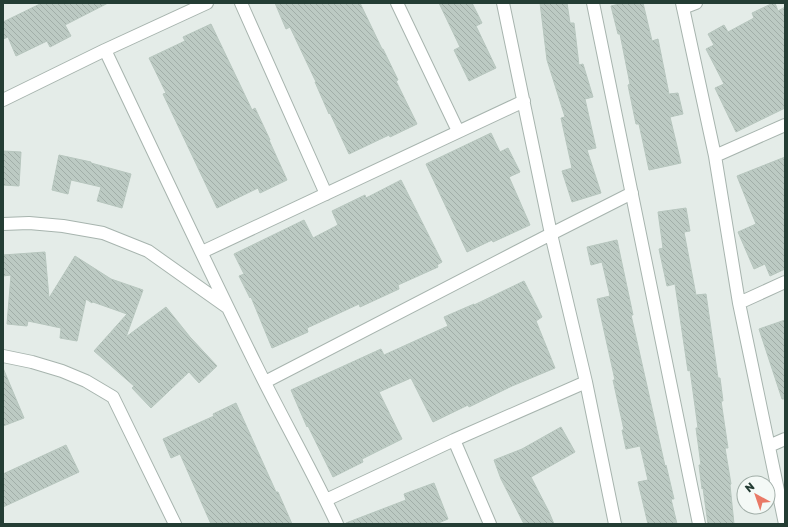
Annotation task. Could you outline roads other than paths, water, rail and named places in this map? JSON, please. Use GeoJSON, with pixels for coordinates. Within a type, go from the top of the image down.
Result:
{"type":"FeatureCollection","features":[{"type":"Feature","properties":{"kind":"street"},"geometry":{"type":"LineString","coordinates":[[3,100],[105,50],[207,3]]}},
{"type":"Feature","properties":{"kind":"street"},"geometry":{"type":"LineString","coordinates":[[240,3],[326,194]]}},
{"type":"Feature","properties":{"kind":"street"},"geometry":{"type":"LineString","coordinates":[[397,3],[458,131]]}},
{"type":"Feature","properties":{"kind":"street"},"geometry":{"type":"LineString","coordinates":[[503,3],[551,234],[586,382],[615,524]]}},
{"type":"Feature","properties":{"kind":"street"},"geometry":{"type":"LineString","coordinates":[[593,3],[700,524]]}},
{"type":"Feature","properties":{"kind":"street"},"geometry":{"type":"LineString","coordinates":[[696,3],[683,6],[715,156],[739,303],[785,524]]}},
{"type":"Feature","properties":{"kind":"street"},"geometry":{"type":"LineString","coordinates":[[105,50],[264,382],[337,524]]}},
{"type":"Feature","properties":{"kind":"street"},"geometry":{"type":"LineString","coordinates":[[202,252],[524,101]]}},
{"type":"Feature","properties":{"kind":"street"},"geometry":{"type":"LineString","coordinates":[[715,156],[785,124]]}},
{"type":"Feature","properties":{"kind":"street"},"geometry":{"type":"LineString","coordinates":[[264,382],[632,193]]}},
{"type":"Feature","properties":{"kind":"street"},"geometry":{"type":"LineString","coordinates":[[3,224],[30,223],[63,226],[103,233],[148,251],[228,308]]}},
{"type":"Feature","properties":{"kind":"street"},"geometry":{"type":"LineString","coordinates":[[739,303],[785,282]]}},
{"type":"Feature","properties":{"kind":"street"},"geometry":{"type":"LineString","coordinates":[[3,356],[32,362],[62,371],[86,381],[112,398],[175,524]]}},
{"type":"Feature","properties":{"kind":"street"},"geometry":{"type":"LineString","coordinates":[[326,500],[454,440],[586,382]]}},
{"type":"Feature","properties":{"kind":"street"},"geometry":{"type":"LineString","coordinates":[[769,446],[785,439]]}},
{"type":"Feature","properties":{"kind":"street"},"geometry":{"type":"LineString","coordinates":[[454,440],[490,524]]}}]}
